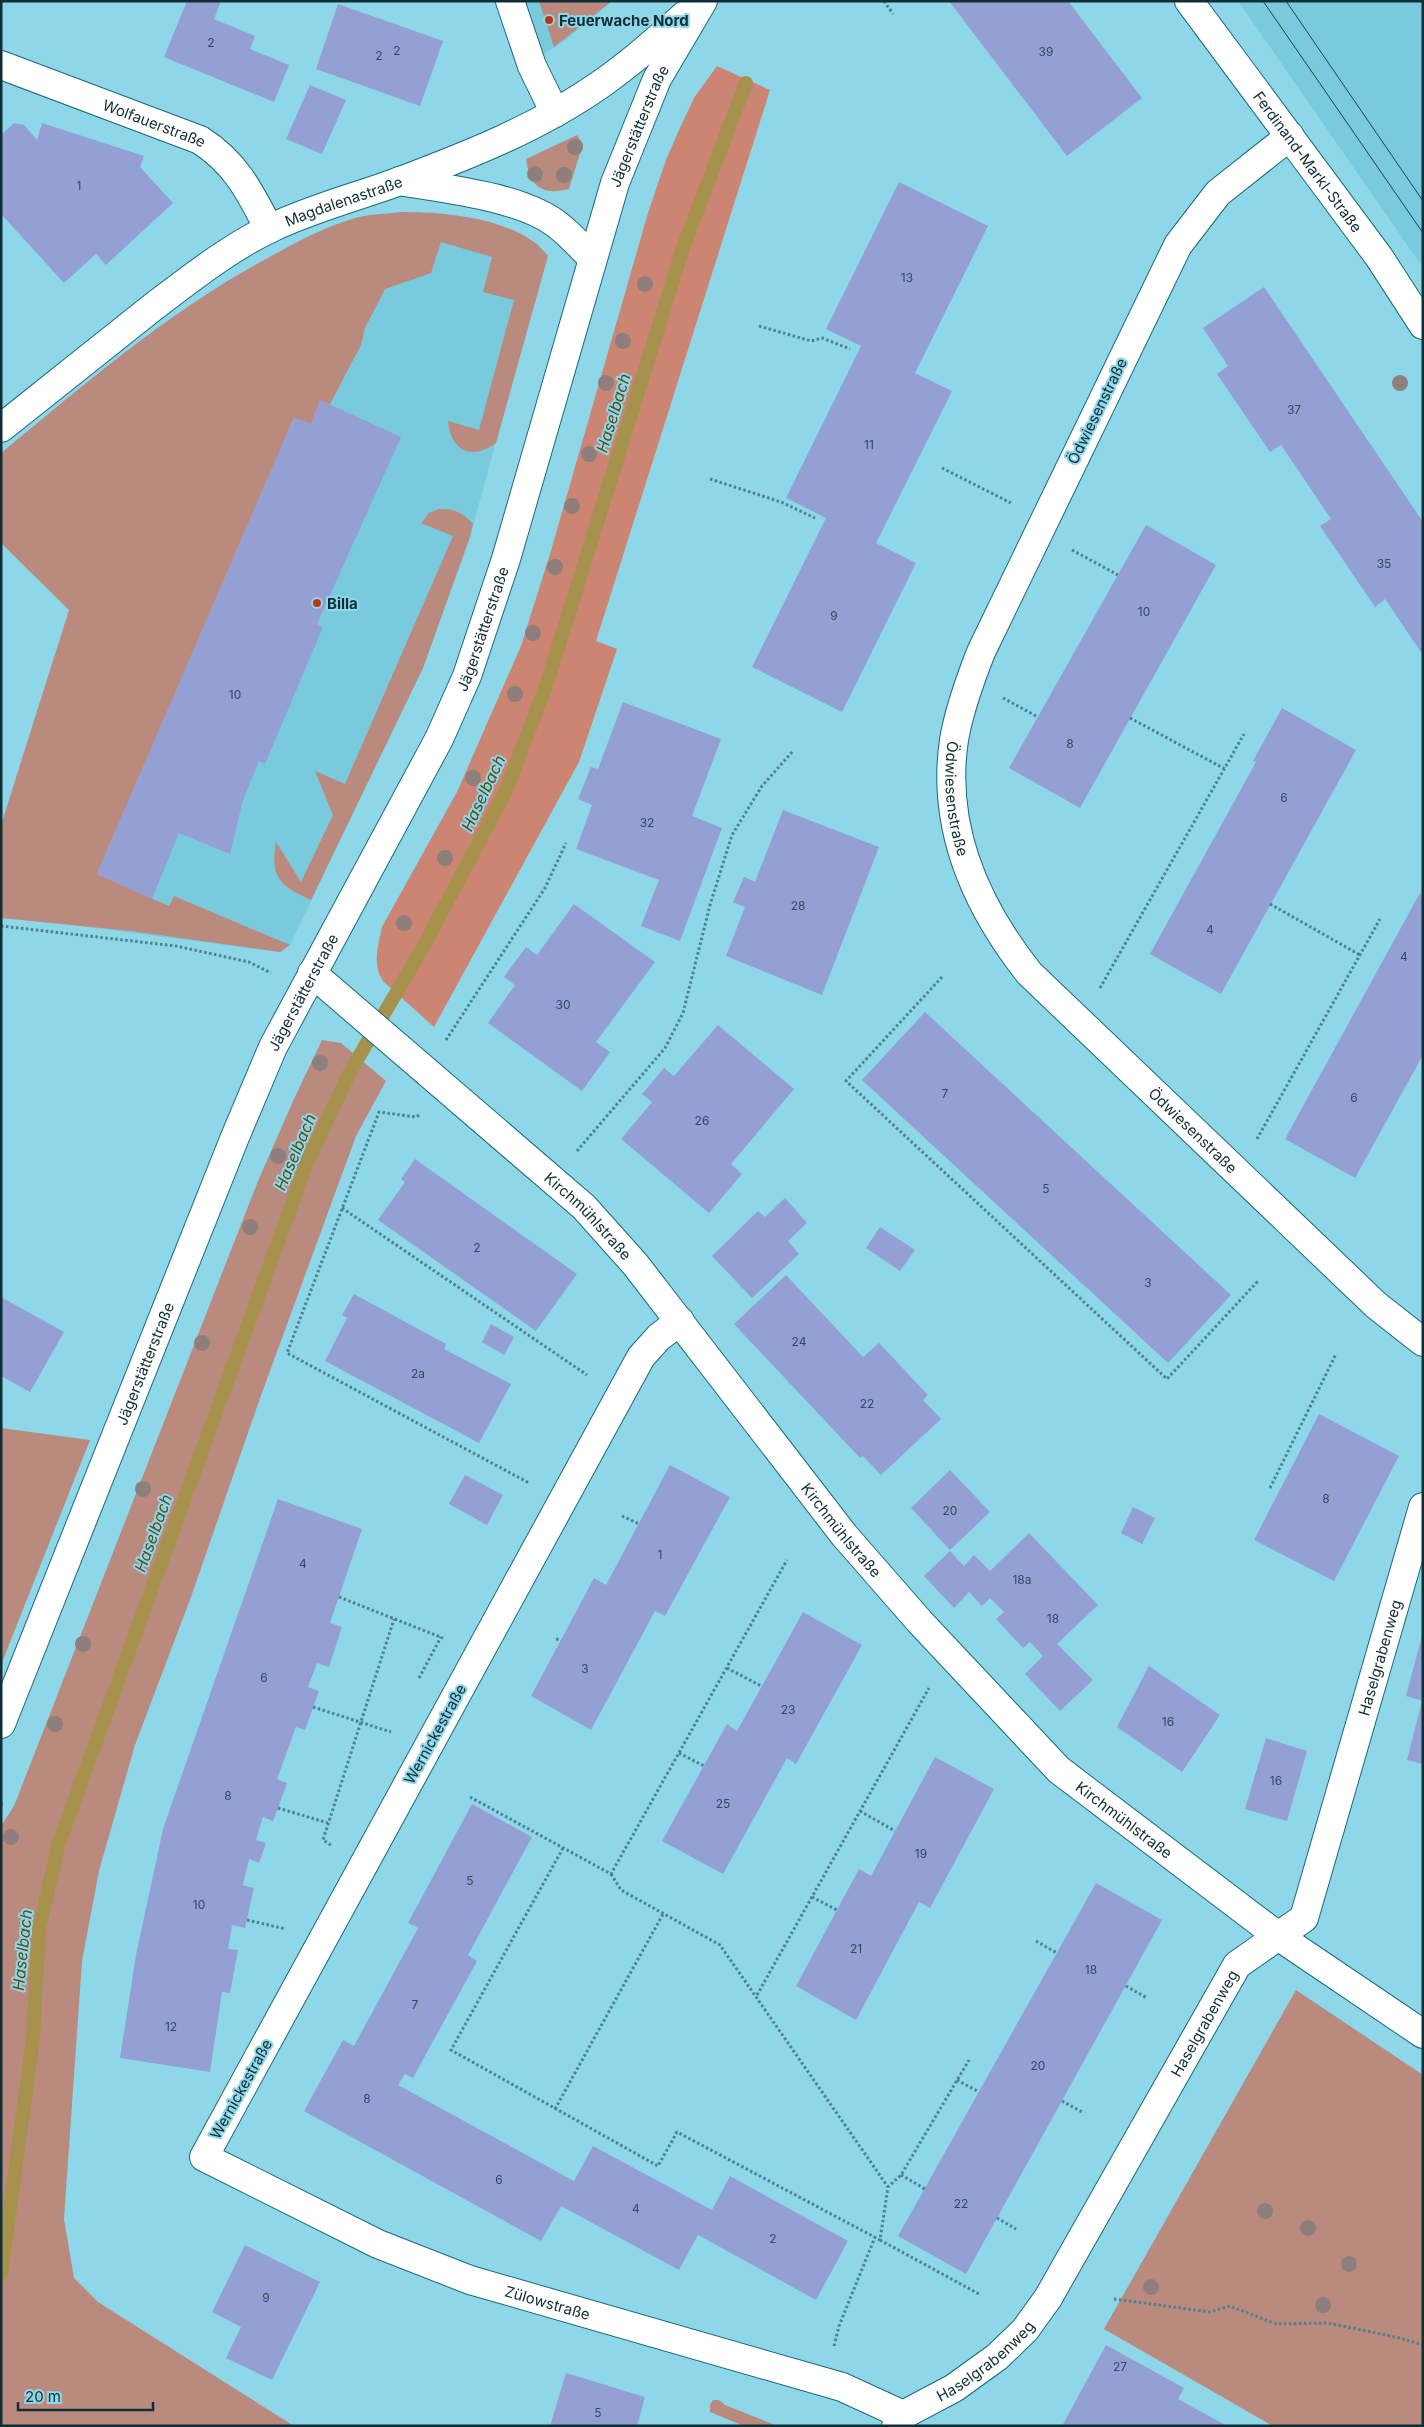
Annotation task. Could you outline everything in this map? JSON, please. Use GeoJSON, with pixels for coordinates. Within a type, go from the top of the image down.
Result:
{"type":"FeatureCollection","features":[{"type":"Feature","properties":{"kind":"street"},"geometry":{"type":"LineString","coordinates":[[510,1],[532,66],[555,113]]}},
{"type":"Feature","properties":{"kind":"street","name":"Magdalenastraße"},"geometry":{"type":"LineString","coordinates":[[1,428],[182,285],[270,228],[335,203],[399,182],[470,153],[555,113],[600,85],[645,51],[702,1]]}},
{"type":"Feature","properties":{"kind":"street","name":"Jägerstätterstraße"},"geometry":{"type":"LineString","coordinates":[[1,1724],[235,1137],[273,1047],[422,772],[467,676],[506,560],[615,183],[657,79],[702,1]]}},
{"type":"Feature","properties":{"kind":"street","name":"Ferdinand-Markl-Straße"},"geometry":{"type":"LineString","coordinates":[[1189,1],[1379,257],[1423,325]]}},
{"type":"Feature","properties":{"kind":"street","name":"Wolfauerstraße"},"geometry":{"type":"LineString","coordinates":[[1,65],[200,140],[218,151],[234,167],[270,228]]}},
{"type":"Feature","properties":{"kind":"street","name":"Ödwiesenstraße"},"geometry":{"type":"LineString","coordinates":[[1290,136],[1218,193],[1178,245],[980,652],[965,696],[954,739],[951,786],[958,829],[970,876],[998,930],[1029,973],[1376,1305],[1423,1342]]}},
{"type":"Feature","properties":{"kind":"street"},"geometry":{"type":"LineString","coordinates":[[399,182],[487,197],[534,212],[555,223],[592,258]]}},
{"type":"Feature","properties":{"kind":"street","name":"Kirchmühlstraße"},"geometry":{"type":"LineString","coordinates":[[312,973],[584,1206],[635,1264],[844,1535],[920,1622],[1059,1770],[1278,1936],[1423,2034]]}},
{"type":"Feature","properties":{"kind":"street","name":"Wernickestraße"},"geometry":{"type":"LineString","coordinates":[[204,2157],[641,1357],[659,1337],[680,1321]]}},
{"type":"Feature","properties":{"kind":"street","name":"Haselgrabenweg"},"geometry":{"type":"LineString","coordinates":[[900,2421],[954,2388],[997,2357],[1026,2330],[1048,2298],[1237,1965],[1304,1918],[1423,1507]]}},
{"type":"Feature","properties":{"kind":"street","name":"Zülowstraße"},"geometry":{"type":"LineString","coordinates":[[204,2157],[378,2244],[470,2280],[842,2387],[900,2421]]}},
{"type":"Feature","properties":{"kind":"path"},"geometry":{"type":"LineString","coordinates":[[884,1],[893,14]]}},
{"type":"Feature","properties":{"kind":"path"},"geometry":{"type":"LineString","coordinates":[[759,326],[811,341],[822,338],[850,349]]}},
{"type":"Feature","properties":{"kind":"path"},"geometry":{"type":"LineString","coordinates":[[942,468],[1011,503]]}},
{"type":"Feature","properties":{"kind":"path"},"geometry":{"type":"LineString","coordinates":[[710,479],[781,502],[815,518]]}},
{"type":"Feature","properties":{"kind":"path"},"geometry":{"type":"LineString","coordinates":[[1065,546],[1118,575]]}},
{"type":"Feature","properties":{"kind":"path"},"geometry":{"type":"LineString","coordinates":[[995,694],[1038,717]]}},
{"type":"Feature","properties":{"kind":"path"},"geometry":{"type":"LineString","coordinates":[[1130,718],[1224,769]]}},
{"type":"Feature","properties":{"kind":"path"},"geometry":{"type":"LineString","coordinates":[[1097,995],[1244,734]]}},
{"type":"Feature","properties":{"kind":"path"},"geometry":{"type":"LineString","coordinates":[[572,1157],[665,1048],[683,1012],[710,905],[732,835],[762,786],[793,750]]}},
{"type":"Feature","properties":{"kind":"path"},"geometry":{"type":"LineString","coordinates":[[443,1044],[544,888],[566,843]]}},
{"type":"Feature","properties":{"kind":"path"},"geometry":{"type":"LineString","coordinates":[[1270,904],[1360,955]]}},
{"type":"Feature","properties":{"kind":"path"},"geometry":{"type":"LineString","coordinates":[[1256,1141],[1380,920]]}},
{"type":"Feature","properties":{"kind":"path"},"geometry":{"type":"LineString","coordinates":[[1,926],[176,946],[249,962],[273,974]]}},
{"type":"Feature","properties":{"kind":"path"},"geometry":{"type":"LineString","coordinates":[[942,977],[846,1081],[1167,1379],[1258,1281]]}},
{"type":"Feature","properties":{"kind":"path"},"geometry":{"type":"LineString","coordinates":[[422,1114],[416,1117],[379,1112],[287,1353],[508,1472]]}},
{"type":"Feature","properties":{"kind":"path"},"geometry":{"type":"LineString","coordinates":[[342,1208],[567,1362]]}},
{"type":"Feature","properties":{"kind":"path"},"geometry":{"type":"LineString","coordinates":[[1270,1488],[1336,1354]]}},
{"type":"Feature","properties":{"kind":"path"},"geometry":{"type":"LineString","coordinates":[[622,1516],[639,1524]]}},
{"type":"Feature","properties":{"kind":"path"},"geometry":{"type":"LineString","coordinates":[[611,1874],[787,1560]]}},
{"type":"Feature","properties":{"kind":"path"},"geometry":{"type":"LineString","coordinates":[[339,1598],[441,1637],[418,1680]]}},
{"type":"Feature","properties":{"kind":"path"},"geometry":{"type":"LineString","coordinates":[[364,1864],[323,1840],[394,1619]]}},
{"type":"Feature","properties":{"kind":"path"},"geometry":{"type":"LineString","coordinates":[[556,1639],[561,1640]]}},
{"type":"Feature","properties":{"kind":"path"},"geometry":{"type":"LineString","coordinates":[[726,1668],[762,1686]]}},
{"type":"Feature","properties":{"kind":"path"},"geometry":{"type":"LineString","coordinates":[[757,1995],[930,1687]]}},
{"type":"Feature","properties":{"kind":"path"},"geometry":{"type":"LineString","coordinates":[[313,1707],[391,1732]]}},
{"type":"Feature","properties":{"kind":"path"},"geometry":{"type":"LineString","coordinates":[[386,1740],[395,1723]]}},
{"type":"Feature","properties":{"kind":"path"},"geometry":{"type":"LineString","coordinates":[[679,1753],[704,1766]]}},
{"type":"Feature","properties":{"kind":"path"},"geometry":{"type":"LineString","coordinates":[[470,1797],[611,1874],[621,1890],[720,1945],[757,1995],[888,2187]]}},
{"type":"Feature","properties":{"kind":"path"},"geometry":{"type":"LineString","coordinates":[[278,1808],[328,1823]]}},
{"type":"Feature","properties":{"kind":"path"},"geometry":{"type":"LineString","coordinates":[[860,1811],[895,1831]]}},
{"type":"Feature","properties":{"kind":"path"},"geometry":{"type":"LineString","coordinates":[[326,1853],[336,1836]]}},
{"type":"Feature","properties":{"kind":"path"},"geometry":{"type":"LineString","coordinates":[[563,1848],[451,2050],[658,2166],[677,2132],[979,2294]]}},
{"type":"Feature","properties":{"kind":"path"},"geometry":{"type":"LineString","coordinates":[[812,1897],[837,1910]]}},
{"type":"Feature","properties":{"kind":"path"},"geometry":{"type":"LineString","coordinates":[[556,2109],[663,1914]]}},
{"type":"Feature","properties":{"kind":"path"},"geometry":{"type":"LineString","coordinates":[[247,1920],[286,1930],[290,1921]]}},
{"type":"Feature","properties":{"kind":"path"},"geometry":{"type":"LineString","coordinates":[[1036,1941],[1057,1953]]}},
{"type":"Feature","properties":{"kind":"path"},"geometry":{"type":"LineString","coordinates":[[1126,1986],[1147,1998]]}},
{"type":"Feature","properties":{"kind":"path"},"geometry":{"type":"LineString","coordinates":[[880,2240],[888,2187],[901,2175],[969,2060]]}},
{"type":"Feature","properties":{"kind":"path"},"geometry":{"type":"LineString","coordinates":[[957,2080],[979,2092]]}},
{"type":"Feature","properties":{"kind":"path"},"geometry":{"type":"LineString","coordinates":[[1062,2101],[1082,2112]]}},
{"type":"Feature","properties":{"kind":"path"},"geometry":{"type":"LineString","coordinates":[[901,2175],[925,2189]]}},
{"type":"Feature","properties":{"kind":"path"},"geometry":{"type":"LineString","coordinates":[[997,2218],[1016,2229]]}},
{"type":"Feature","properties":{"kind":"path"},"geometry":{"type":"LineString","coordinates":[[839,2326],[875,2237]]}},
{"type":"Feature","properties":{"kind":"path"},"geometry":{"type":"LineString","coordinates":[[1114,2299],[1210,2312],[1230,2306],[1276,2324],[1328,2323],[1400,2338],[1423,2346]]}},
{"type":"Feature","properties":{"kind":"shaded area","name":"Feuerwache Nord"},"geometry":{"type":"Polygon","coordinates":[[[504,1],[612,1],[567,39],[520,70],[504,1]]]}},
{"type":"Feature","properties":{"kind":"shaded area"},"geometry":{"type":"Polygon","coordinates":[[[539,1],[612,1],[554,47],[539,1]]]}},
{"type":"Feature","properties":{"kind":"shaded area"},"geometry":{"type":"Polygon","coordinates":[[[1238,1],[1423,1],[1423,267],[1417,259],[1238,1]]]}},
{"type":"Feature","properties":{"kind":"shaded area"},"geometry":{"type":"Polygon","coordinates":[[[717,66],[770,90],[596,641],[617,649],[579,762],[434,1027],[383,981],[377,961],[382,927],[457,792],[521,646],[550,554],[648,213],[666,160],[694,98],[717,66]]]}},
{"type":"Feature","properties":{"kind":"shaded area"},"geometry":{"type":"Polygon","coordinates":[[[577,135],[583,144],[569,189],[551,191],[539,187],[530,176],[526,159],[577,135]]]}},
{"type":"Feature","properties":{"kind":"shaded area"},"geometry":{"type":"Polygon","coordinates":[[[401,212],[460,216],[501,225],[535,243],[548,256],[496,443],[478,451],[464,450],[453,440],[448,421],[479,430],[514,300],[483,292],[492,257],[441,242],[431,273],[385,289],[365,328],[361,345],[330,404],[320,401],[311,424],[294,418],[97,874],[169,906],[174,896],[290,945],[280,952],[131,931],[1,918],[1,825],[69,610],[1,543],[1,453],[129,349],[230,279],[330,227],[364,216],[401,212]]]}},
{"type":"Feature","properties":{"kind":"shaded area","name":"Billa"},"geometry":{"type":"Polygon","coordinates":[[[431,212],[470,218],[504,227],[539,244],[502,420],[470,537],[423,668],[290,945],[280,952],[56,923],[313,296],[431,212]]]}},
{"type":"Feature","properties":{"kind":"shaded area"},"geometry":{"type":"Polygon","coordinates":[[[439,509],[454,510],[466,517],[473,524],[470,537],[423,668],[311,900],[292,890],[280,879],[276,872],[275,864],[276,842],[301,882],[333,815],[315,771],[345,784],[453,536],[421,523],[429,513],[439,509]]]}},
{"type":"Feature","properties":{"kind":"shaded area"},"geometry":{"type":"Polygon","coordinates":[[[322,1040],[341,1043],[386,1081],[356,1136],[259,1401],[191,1597],[135,1745],[99,1871],[82,1961],[64,2219],[74,2278],[98,2302],[294,2426],[1,2426],[1,1826],[14,1806],[258,1181],[322,1040]]]}},
{"type":"Feature","properties":{"kind":"shaded area"},"geometry":{"type":"Polygon","coordinates":[[[1,1428],[90,1440],[1,1665],[1,1428]]]}},
{"type":"Feature","properties":{"kind":"shaded area"},"geometry":{"type":"Polygon","coordinates":[[[1296,1990],[1423,2075],[1423,2426],[1273,2426],[1104,2329],[1296,1990]]]}},
{"type":"Feature","properties":{"kind":"shaded area"},"geometry":{"type":"Polygon","coordinates":[[[713,2400],[719,2400],[725,2405],[778,2426],[744,2426],[710,2412],[710,2405],[713,2400]]]}},
{"type":"Feature","properties":{"kind":"building"},"geometry":{"type":"Polygon","coordinates":[[[187,1],[221,1],[214,19],[255,36],[250,49],[289,65],[274,102],[164,57],[187,1]]]}},
{"type":"Feature","properties":{"kind":"building"},"geometry":{"type":"Polygon","coordinates":[[[949,1],[1068,1],[1142,98],[1067,156],[949,1]]]}},
{"type":"Feature","properties":{"kind":"building"},"geometry":{"type":"Polygon","coordinates":[[[338,4],[443,41],[420,106],[316,69],[338,4]]]}},
{"type":"Feature","properties":{"kind":"building"},"geometry":{"type":"Polygon","coordinates":[[[310,85],[346,100],[322,154],[286,139],[310,85]]]}},
{"type":"Feature","properties":{"kind":"building"},"geometry":{"type":"Polygon","coordinates":[[[14,123],[24,125],[37,140],[42,123],[144,156],[140,167],[173,203],[106,265],[96,254],[64,283],[1,214],[1,135],[14,123]]]}},
{"type":"Feature","properties":{"kind":"building"},"geometry":{"type":"Polygon","coordinates":[[[899,182],[988,226],[915,373],[952,391],[876,543],[916,563],[842,712],[752,667],[826,518],[786,498],[861,346],[826,329],[899,182]]]}},
{"type":"Feature","properties":{"kind":"building"},"geometry":{"type":"Polygon","coordinates":[[[1264,287],[1423,522],[1423,655],[1385,599],[1375,607],[1320,526],[1331,519],[1281,445],[1270,452],[1217,374],[1228,366],[1203,328],[1264,287]]]}},
{"type":"Feature","properties":{"kind":"building"},"geometry":{"type":"Polygon","coordinates":[[[320,400],[401,437],[317,624],[323,627],[265,764],[259,761],[243,800],[230,854],[179,833],[152,899],[97,874],[294,417],[311,424],[320,400]]]}},
{"type":"Feature","properties":{"kind":"building"},"geometry":{"type":"Polygon","coordinates":[[[1146,525],[1216,565],[1080,808],[1009,768],[1146,525]]]}},
{"type":"Feature","properties":{"kind":"building"},"geometry":{"type":"Polygon","coordinates":[[[623,702],[721,739],[692,816],[722,828],[680,941],[641,926],[659,880],[576,849],[592,805],[578,799],[591,767],[598,769],[623,702]]]}},
{"type":"Feature","properties":{"kind":"building"},"geometry":{"type":"Polygon","coordinates":[[[1282,708],[1356,750],[1221,994],[1150,954],[1256,762],[1253,761],[1282,708]]]}},
{"type":"Feature","properties":{"kind":"building"},"geometry":{"type":"Polygon","coordinates":[[[783,810],[879,847],[822,995],[726,956],[745,907],[733,902],[744,877],[755,882],[783,810]]]}},
{"type":"Feature","properties":{"kind":"building"},"geometry":{"type":"Polygon","coordinates":[[[1420,893],[1423,895],[1423,1055],[1355,1178],[1285,1139],[1420,893]]]}},
{"type":"Feature","properties":{"kind":"building"},"geometry":{"type":"Polygon","coordinates":[[[574,904],[655,962],[596,1042],[610,1052],[582,1091],[488,1023],[515,985],[504,977],[526,947],[537,955],[574,904]]]}},
{"type":"Feature","properties":{"kind":"building"},"geometry":{"type":"Polygon","coordinates":[[[925,1012],[1231,1295],[1168,1363],[862,1080],[925,1012]]]}},
{"type":"Feature","properties":{"kind":"building"},"geometry":{"type":"Polygon","coordinates":[[[718,1025],[794,1089],[731,1164],[742,1174],[709,1213],[621,1139],[652,1102],[642,1094],[664,1068],[674,1076],[718,1025]]]}},
{"type":"Feature","properties":{"kind":"building"},"geometry":{"type":"Polygon","coordinates":[[[415,1159],[577,1274],[536,1331],[378,1220],[405,1182],[401,1179],[415,1159]]]}},
{"type":"Feature","properties":{"kind":"building"},"geometry":{"type":"Polygon","coordinates":[[[785,1198],[807,1223],[788,1241],[799,1254],[752,1298],[712,1256],[758,1211],[765,1217],[785,1198]]]}},
{"type":"Feature","properties":{"kind":"building"},"geometry":{"type":"Polygon","coordinates":[[[880,1227],[915,1250],[900,1271],[866,1248],[880,1227]]]}},
{"type":"Feature","properties":{"kind":"building"},"geometry":{"type":"Polygon","coordinates":[[[786,1275],[863,1357],[879,1343],[928,1395],[923,1400],[941,1419],[881,1475],[863,1456],[860,1458],[734,1324],[786,1275]]]}},
{"type":"Feature","properties":{"kind":"building"},"geometry":{"type":"Polygon","coordinates":[[[354,1294],[446,1344],[444,1349],[511,1384],[479,1443],[325,1361],[347,1318],[342,1315],[354,1294]]]}},
{"type":"Feature","properties":{"kind":"building"},"geometry":{"type":"Polygon","coordinates":[[[1,1297],[64,1332],[30,1392],[1,1376],[1,1297]]]}},
{"type":"Feature","properties":{"kind":"building"},"geometry":{"type":"Polygon","coordinates":[[[491,1324],[514,1337],[504,1355],[482,1342],[491,1324]]]}},
{"type":"Feature","properties":{"kind":"building"},"geometry":{"type":"Polygon","coordinates":[[[1319,1414],[1399,1456],[1334,1581],[1254,1540],[1319,1414]]]}},
{"type":"Feature","properties":{"kind":"building"},"geometry":{"type":"Polygon","coordinates":[[[670,1465],[730,1497],[665,1616],[655,1611],[591,1730],[531,1696],[594,1578],[606,1585],[670,1465]]]}},
{"type":"Feature","properties":{"kind":"building"},"geometry":{"type":"Polygon","coordinates":[[[950,1470],[990,1512],[950,1550],[911,1508],[950,1470]]]}},
{"type":"Feature","properties":{"kind":"building"},"geometry":{"type":"Polygon","coordinates":[[[465,1475],[503,1495],[487,1525],[449,1504],[465,1475]]]}},
{"type":"Feature","properties":{"kind":"building"},"geometry":{"type":"Polygon","coordinates":[[[278,1499],[362,1529],[330,1623],[342,1627],[329,1667],[317,1663],[308,1687],[319,1691],[305,1730],[296,1727],[277,1779],[287,1783],[273,1821],[263,1817],[256,1840],[266,1843],[259,1863],[249,1859],[243,1885],[254,1888],[245,1928],[232,1925],[228,1949],[238,1950],[230,1993],[222,1992],[210,2072],[120,2058],[136,1955],[163,1829],[278,1499]]]}},
{"type":"Feature","properties":{"kind":"building"},"geometry":{"type":"Polygon","coordinates":[[[1133,1507],[1155,1518],[1142,1544],[1121,1533],[1133,1507]]]}},
{"type":"Feature","properties":{"kind":"building"},"geometry":{"type":"Polygon","coordinates":[[[1029,1533],[1098,1605],[1057,1644],[1093,1680],[1060,1711],[1025,1674],[1043,1656],[1030,1642],[1023,1648],[996,1619],[1004,1612],[990,1598],[982,1606],[969,1592],[954,1608],[924,1576],[950,1551],[964,1566],[974,1555],[990,1571],[1029,1533]]]}},
{"type":"Feature","properties":{"kind":"building"},"geometry":{"type":"Polygon","coordinates":[[[803,1612],[862,1645],[796,1764],[787,1758],[723,1874],[662,1841],[727,1724],[737,1731],[803,1612]]]}},
{"type":"Feature","properties":{"kind":"building"},"geometry":{"type":"Polygon","coordinates":[[[1423,1636],[1423,1701],[1406,1696],[1423,1636]]]}},
{"type":"Feature","properties":{"kind":"building"},"geometry":{"type":"Polygon","coordinates":[[[1149,1666],[1220,1715],[1182,1772],[1117,1727],[1149,1666]]]}},
{"type":"Feature","properties":{"kind":"building"},"geometry":{"type":"Polygon","coordinates":[[[1423,1701],[1423,1764],[1407,1760],[1423,1701]]]}},
{"type":"Feature","properties":{"kind":"building"},"geometry":{"type":"Polygon","coordinates":[[[1266,1738],[1307,1751],[1287,1821],[1245,1809],[1266,1738]]]}},
{"type":"Feature","properties":{"kind":"building"},"geometry":{"type":"Polygon","coordinates":[[[935,1757],[994,1789],[930,1908],[919,1902],[856,2020],[796,1986],[859,1869],[871,1876],[935,1757]]]}},
{"type":"Feature","properties":{"kind":"building"},"geometry":{"type":"Polygon","coordinates":[[[472,1804],[532,1837],[468,1955],[477,1961],[413,2078],[405,2074],[398,2085],[574,2181],[593,2146],[712,2210],[730,2176],[848,2241],[816,2300],[698,2235],[679,2270],[561,2206],[541,2241],[304,2111],[343,2040],[354,2046],[418,1928],[408,1923],[472,1804]]]}},
{"type":"Feature","properties":{"kind":"building"},"geometry":{"type":"Polygon","coordinates":[[[1096,1883],[1162,1920],[966,2274],[898,2236],[1096,1883]]]}},
{"type":"Feature","properties":{"kind":"building"},"geometry":{"type":"Polygon","coordinates":[[[245,2245],[320,2282],[272,2380],[226,2358],[241,2327],[212,2312],[245,2245]]]}},
{"type":"Feature","properties":{"kind":"building"},"geometry":{"type":"Polygon","coordinates":[[[1106,2345],[1184,2388],[1178,2399],[1227,2426],[1062,2426],[1106,2345]]]}},
{"type":"Feature","properties":{"kind":"building"},"geometry":{"type":"Polygon","coordinates":[[[566,2373],[645,2397],[637,2426],[550,2426],[566,2373]]]}},
{"type":"Feature","properties":{"kind":"waterway","name":"Haselbach"},"geometry":{"type":"LineString","coordinates":[[1,2274],[33,2039],[39,1929],[59,1843],[308,1160],[351,1070],[422,949],[505,793],[546,686],[684,245],[746,83]]}},
{"type":"Feature","properties":{"kind":"tram line"},"geometry":{"type":"LineString","coordinates":[[1263,1],[1423,233]]}},
{"type":"Feature","properties":{"kind":"tram line"},"geometry":{"type":"LineString","coordinates":[[1286,1],[1423,201]]}},
{"type":"Feature","properties":{"kind":"place","name":"Feuerwache Nord"},"geometry":{"type":"Point","coordinates":[549,20]}},
{"type":"Feature","properties":{"kind":"place","name":"Billa"},"geometry":{"type":"Point","coordinates":[317,603]}}]}
